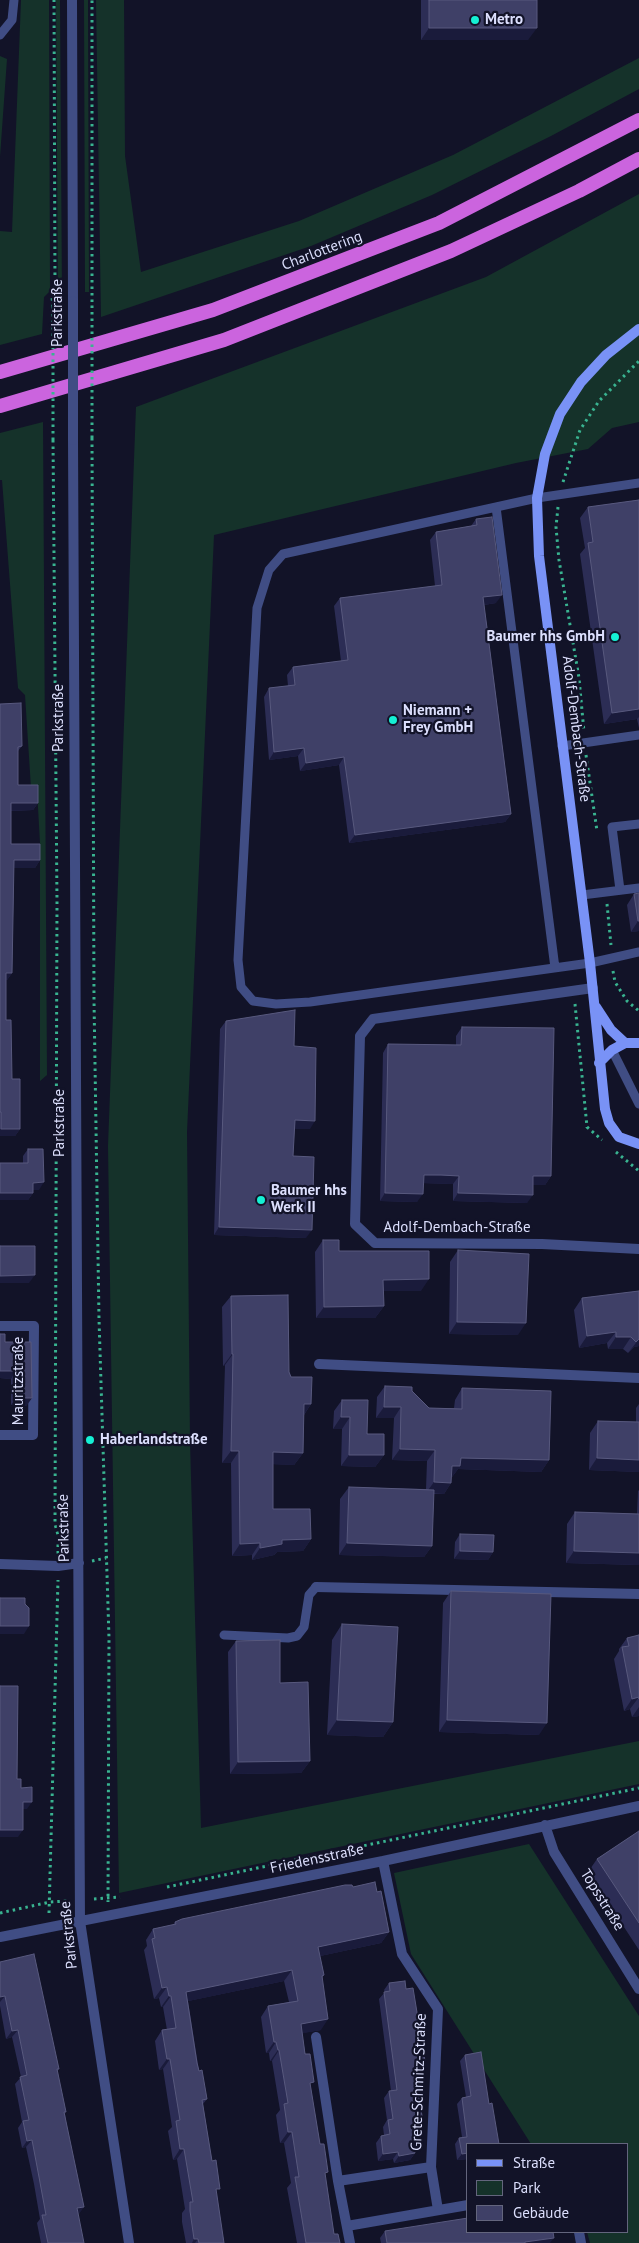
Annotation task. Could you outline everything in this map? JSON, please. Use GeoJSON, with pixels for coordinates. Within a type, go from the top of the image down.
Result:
{"type":"FeatureCollection","features":[{"type":"Feature","properties":{"kind":"highway","name":"Charlottering"},"geometry":{"type":"LineString","coordinates":[[0,372],[213,310],[439,223],[639,120]]}},
{"type":"Feature","properties":{"kind":"highway"},"geometry":{"type":"LineString","coordinates":[[0,406],[224,340],[451,251],[579,191],[639,159]]}},
{"type":"Feature","properties":{"kind":"main road","name":"Adolf-Dembach-Straße"},"geometry":{"type":"LineString","coordinates":[[619,1137],[609,1124],[605,1109],[599,1063],[595,1006],[582,895],[538,556],[537,498],[545,454],[560,414],[581,382],[606,355],[639,328]]}},
{"type":"Feature","properties":{"kind":"main road","name":"Adolf-Dembach-Straße"},"geometry":{"type":"LineString","coordinates":[[595,1006],[611,1030],[625,1043]]}},
{"type":"Feature","properties":{"kind":"main road"},"geometry":{"type":"LineString","coordinates":[[599,1063],[612,1050],[625,1043],[639,1043]]}},
{"type":"Feature","properties":{"kind":"main road"},"geometry":{"type":"LineString","coordinates":[[619,1137],[639,1137]]}},
{"type":"Feature","properties":{"kind":"main road"},"geometry":{"type":"LineString","coordinates":[[619,1137],[639,1144]]}},
{"type":"Feature","properties":{"kind":"street","name":"Parkstraße"},"geometry":{"type":"LineString","coordinates":[[72,0],[80,1921],[129,2243]]}},
{"type":"Feature","properties":{"kind":"street","name":"Adolf-Dembach-Straße"},"geometry":{"type":"LineString","coordinates":[[593,988],[373,1018],[360,1036],[355,1224],[375,1243],[542,1244],[639,1249]]}},
{"type":"Feature","properties":{"kind":"street","name":"Mauritzstraße"},"geometry":{"type":"LineString","coordinates":[[0,1326],[34,1326],[34,1435],[0,1435]]}},
{"type":"Feature","properties":{"kind":"street"},"geometry":{"type":"LineString","coordinates":[[319,1364],[639,1378]]}},
{"type":"Feature","properties":{"kind":"street"},"geometry":{"type":"LineString","coordinates":[[0,1564],[58,1566],[79,1563]]}},
{"type":"Feature","properties":{"kind":"street"},"geometry":{"type":"LineString","coordinates":[[316,1587],[639,1594]]}},
{"type":"Feature","properties":{"kind":"street","name":"Friedensstraße"},"geometry":{"type":"LineString","coordinates":[[0,1937],[383,1861],[639,1806]]}},
{"type":"Feature","properties":{"kind":"street","name":"Topsstraße"},"geometry":{"type":"LineString","coordinates":[[545,1825],[554,1852],[639,1989]]}},
{"type":"Feature","properties":{"kind":"street","name":"Grete-Schmitz-Straße"},"geometry":{"type":"LineString","coordinates":[[383,1861],[402,1954],[438,2009],[431,2167],[438,2210]]}},
{"type":"Feature","properties":{"kind":"street"},"geometry":{"type":"LineString","coordinates":[[316,2037],[338,2181],[350,2243]]}},
{"type":"Feature","properties":{"kind":"street","name":"Grete-Schmitz-Straße"},"geometry":{"type":"LineString","coordinates":[[338,2181],[431,2167]]}},
{"type":"Feature","properties":{"kind":"street"},"geometry":{"type":"LineString","coordinates":[[347,2226],[466,2205]]}},
{"type":"Feature","properties":{"kind":"lane"},"geometry":{"type":"LineString","coordinates":[[0,35],[12,20],[14,0]]}},
{"type":"Feature","properties":{"kind":"lane"},"geometry":{"type":"LineString","coordinates":[[639,483],[537,498],[283,554],[269,570],[256,608],[238,960],[241,987],[254,1001],[284,1004],[320,1001],[590,963],[639,952]]}},
{"type":"Feature","properties":{"kind":"lane"},"geometry":{"type":"LineString","coordinates":[[496,507],[554,968]]}},
{"type":"Feature","properties":{"kind":"lane"},"geometry":{"type":"LineString","coordinates":[[562,746],[639,735]]}},
{"type":"Feature","properties":{"kind":"lane"},"geometry":{"type":"LineString","coordinates":[[620,890],[612,827],[639,824]]}},
{"type":"Feature","properties":{"kind":"lane"},"geometry":{"type":"LineString","coordinates":[[582,895],[639,888]]}},
{"type":"Feature","properties":{"kind":"lane"},"geometry":{"type":"LineString","coordinates":[[612,1050],[639,1104]]}},
{"type":"Feature","properties":{"kind":"lane"},"geometry":{"type":"LineString","coordinates":[[224,1635],[288,1638],[297,1636],[304,1627],[310,1595],[316,1587]]}},
{"type":"Feature","properties":{"kind":"path"},"geometry":{"type":"LineString","coordinates":[[0,1912],[50,1902],[58,1566],[58,1535],[55,1524],[57,902],[52,297],[55,287],[54,0]]}},
{"type":"Feature","properties":{"kind":"path"},"geometry":{"type":"LineString","coordinates":[[92,0],[94,1000],[99,1319],[109,1638],[108,1898],[130,1895]]}},
{"type":"Feature","properties":{"kind":"path"},"geometry":{"type":"LineString","coordinates":[[598,836],[585,743],[579,678],[559,560],[556,527],[559,494],[580,430],[599,401],[639,361]]}},
{"type":"Feature","properties":{"kind":"path"},"geometry":{"type":"LineString","coordinates":[[606,892],[615,982],[627,1001],[639,1011]]}},
{"type":"Feature","properties":{"kind":"path"},"geometry":{"type":"LineString","coordinates":[[158,1889],[639,1788]]}},
{"type":"Feature","properties":{"kind":"green space"},"geometry":{"type":"Polygon","coordinates":[[[21,0],[49,0],[50,291],[44,297],[42,334],[0,345],[0,231],[12,232],[21,0]]]}},
{"type":"Feature","properties":{"kind":"green space"},"geometry":{"type":"Polygon","coordinates":[[[56,0],[60,0],[62,299],[58,300],[56,0]]]}},
{"type":"Feature","properties":{"kind":"green space"},"geometry":{"type":"Polygon","coordinates":[[[84,0],[88,0],[89,292],[85,292],[84,0]]]}},
{"type":"Feature","properties":{"kind":"green space"},"geometry":{"type":"Polygon","coordinates":[[[96,0],[124,0],[125,156],[141,272],[299,221],[453,155],[639,58],[639,89],[551,136],[432,195],[311,246],[101,317],[96,0]]]}},
{"type":"Feature","properties":{"kind":"green space"},"geometry":{"type":"Polygon","coordinates":[[[0,56],[7,59],[0,157],[0,56]]]}},
{"type":"Feature","properties":{"kind":"green space"},"geometry":{"type":"Polygon","coordinates":[[[639,194],[639,422],[612,428],[588,449],[516,463],[214,535],[187,1132],[190,1442],[201,1828],[639,1741],[639,1784],[119,1893],[108,1146],[136,407],[486,277],[639,194]]]}},
{"type":"Feature","properties":{"kind":"green space"},"geometry":{"type":"Polygon","coordinates":[[[43,422],[47,1075],[40,1081],[40,843],[37,790],[31,788],[25,695],[18,688],[2,480],[0,480],[0,433],[43,422]]]}},
{"type":"Feature","properties":{"kind":"green space"},"geometry":{"type":"Polygon","coordinates":[[[529,1844],[639,2016],[639,2243],[590,2243],[587,2233],[629,2233],[629,2143],[530,2143],[411,1954],[394,1873],[529,1844]]]}},
{"type":"Feature","properties":{"kind":"building","name":"Metro"},"geometry":{"type":"Polygon","coordinates":[[[429,0],[537,0],[537,28],[429,28],[429,0]]]}},
{"type":"Feature","properties":{"kind":"building","name":"Baumer hhs GmbH"},"geometry":{"type":"Polygon","coordinates":[[[639,500],[639,709],[612,713],[588,543],[593,542],[588,507],[639,500]]]}},
{"type":"Feature","properties":{"kind":"building","name":"Niemann + Frey GmbH"},"geometry":{"type":"Polygon","coordinates":[[[492,517],[502,595],[483,597],[511,814],[355,835],[344,757],[306,763],[304,748],[274,752],[269,688],[295,685],[293,667],[348,660],[340,598],[442,585],[436,532],[477,525],[476,519],[492,517]]]}},
{"type":"Feature","properties":{"kind":"building"},"geometry":{"type":"Polygon","coordinates":[[[21,703],[22,746],[18,747],[18,785],[38,785],[38,803],[11,803],[11,844],[40,844],[40,860],[14,860],[12,973],[6,973],[6,1020],[11,1020],[12,1079],[20,1079],[20,1129],[1,1129],[0,704],[21,703]]]}},
{"type":"Feature","properties":{"kind":"building"},"geometry":{"type":"Polygon","coordinates":[[[639,893],[639,921],[638,921],[634,894],[639,893]]]}},
{"type":"Feature","properties":{"kind":"building"},"geometry":{"type":"Polygon","coordinates":[[[295,1010],[294,1046],[316,1048],[315,1121],[295,1120],[293,1156],[314,1157],[312,1230],[219,1227],[226,1021],[295,1010]]]}},
{"type":"Feature","properties":{"kind":"building"},"geometry":{"type":"Polygon","coordinates":[[[462,1027],[554,1028],[551,1176],[533,1176],[533,1195],[458,1193],[459,1176],[441,1175],[424,1175],[423,1194],[385,1193],[388,1044],[461,1045],[462,1027]]]}},
{"type":"Feature","properties":{"kind":"building"},"geometry":{"type":"Polygon","coordinates":[[[28,1149],[43,1149],[44,1182],[33,1183],[33,1193],[0,1193],[0,1163],[28,1163],[28,1149]]]}},
{"type":"Feature","properties":{"kind":"building"},"geometry":{"type":"Polygon","coordinates":[[[323,1240],[339,1240],[339,1251],[429,1251],[429,1279],[383,1280],[384,1306],[324,1307],[323,1240]]]}},
{"type":"Feature","properties":{"kind":"building"},"geometry":{"type":"Polygon","coordinates":[[[0,1246],[35,1246],[35,1275],[0,1276],[0,1246]]]}},
{"type":"Feature","properties":{"kind":"building"},"geometry":{"type":"Polygon","coordinates":[[[458,1250],[529,1254],[526,1323],[457,1322],[458,1250]]]}},
{"type":"Feature","properties":{"kind":"building"},"geometry":{"type":"Polygon","coordinates":[[[639,1291],[639,1339],[636,1342],[631,1337],[616,1337],[616,1332],[587,1336],[582,1298],[639,1291]]]}},
{"type":"Feature","properties":{"kind":"building"},"geometry":{"type":"Polygon","coordinates":[[[288,1295],[289,1372],[291,1377],[312,1377],[311,1404],[304,1404],[303,1453],[273,1452],[273,1509],[310,1509],[311,1539],[282,1540],[282,1544],[260,1548],[260,1543],[240,1544],[239,1451],[231,1451],[233,1354],[231,1296],[288,1295]]]}},
{"type":"Feature","properties":{"kind":"building"},"geometry":{"type":"Polygon","coordinates":[[[0,1334],[5,1334],[5,1342],[31,1342],[32,1398],[16,1398],[16,1371],[0,1371],[0,1334]]]}},
{"type":"Feature","properties":{"kind":"building"},"geometry":{"type":"Polygon","coordinates":[[[385,1386],[412,1387],[412,1391],[429,1408],[462,1409],[462,1388],[551,1391],[549,1460],[461,1458],[460,1466],[452,1466],[451,1483],[434,1482],[435,1450],[400,1449],[401,1407],[384,1407],[385,1386]]]}},
{"type":"Feature","properties":{"kind":"building"},"geometry":{"type":"Polygon","coordinates":[[[342,1400],[368,1400],[367,1434],[384,1434],[384,1455],[349,1455],[350,1417],[341,1417],[342,1400]]]}},
{"type":"Feature","properties":{"kind":"building"},"geometry":{"type":"Polygon","coordinates":[[[598,1421],[639,1422],[639,1460],[597,1458],[598,1421]]]}},
{"type":"Feature","properties":{"kind":"building"},"geometry":{"type":"Polygon","coordinates":[[[349,1487],[434,1490],[432,1546],[347,1543],[349,1487]]]}},
{"type":"Feature","properties":{"kind":"building"},"geometry":{"type":"Polygon","coordinates":[[[575,1512],[639,1514],[639,1553],[574,1551],[575,1512]]]}},
{"type":"Feature","properties":{"kind":"building"},"geometry":{"type":"Polygon","coordinates":[[[460,1534],[494,1535],[493,1552],[460,1551],[460,1534]]]}},
{"type":"Feature","properties":{"kind":"building"},"geometry":{"type":"Polygon","coordinates":[[[451,1591],[551,1594],[547,1723],[447,1720],[451,1591]]]}},
{"type":"Feature","properties":{"kind":"building"},"geometry":{"type":"Polygon","coordinates":[[[0,1598],[25,1598],[25,1604],[29,1608],[29,1626],[0,1626],[0,1598]]]}},
{"type":"Feature","properties":{"kind":"building"},"geometry":{"type":"Polygon","coordinates":[[[342,1624],[398,1627],[393,1722],[337,1720],[342,1624]]]}},
{"type":"Feature","properties":{"kind":"building"},"geometry":{"type":"Polygon","coordinates":[[[639,1635],[639,1697],[632,1699],[622,1647],[629,1646],[627,1638],[639,1635]]]}},
{"type":"Feature","properties":{"kind":"building"},"geometry":{"type":"Polygon","coordinates":[[[280,1640],[280,1683],[308,1682],[310,1761],[238,1762],[236,1641],[280,1640]]]}},
{"type":"Feature","properties":{"kind":"building"},"geometry":{"type":"Polygon","coordinates":[[[0,1686],[18,1686],[17,1779],[21,1779],[21,1788],[32,1787],[32,1802],[23,1802],[23,1830],[0,1830],[0,1686]]]}},
{"type":"Feature","properties":{"kind":"building"},"geometry":{"type":"Polygon","coordinates":[[[639,1831],[639,1923],[597,1859],[639,1831]]]}},
{"type":"Feature","properties":{"kind":"building"},"geometry":{"type":"Polygon","coordinates":[[[375,1882],[377,1892],[381,1891],[389,1932],[318,1947],[324,1975],[322,1976],[328,2019],[301,2024],[305,2054],[310,2054],[314,2082],[310,2083],[320,2144],[324,2144],[328,2172],[325,2173],[334,2234],[338,2234],[340,2243],[306,2243],[295,2177],[299,2177],[292,2132],[288,2132],[284,2104],[288,2103],[279,2050],[276,2042],[274,2042],[268,2006],[298,2001],[292,1970],[186,1992],[197,2063],[199,2071],[202,2070],[207,2099],[202,2100],[212,2161],[216,2160],[220,2189],[216,2189],[224,2243],[199,2243],[198,2239],[194,2239],[190,2211],[190,2202],[193,2202],[184,2149],[180,2149],[176,2121],[180,2120],[170,2059],[167,2059],[162,2030],[176,2028],[171,1996],[169,1996],[167,1987],[162,1988],[152,1939],[155,1938],[153,1929],[176,1924],[175,1922],[182,1919],[345,1885],[352,1885],[353,1887],[375,1882]]]}},
{"type":"Feature","properties":{"kind":"building"},"geometry":{"type":"Polygon","coordinates":[[[34,1954],[59,2069],[57,2069],[66,2112],[64,2112],[84,2207],[77,2208],[84,2243],[48,2243],[42,2215],[46,2215],[32,2140],[27,2141],[23,2121],[29,2120],[20,2077],[27,2075],[18,2030],[12,2031],[5,1996],[0,1997],[0,1962],[34,1954]]]}},
{"type":"Feature","properties":{"kind":"building"},"geometry":{"type":"Polygon","coordinates":[[[405,1981],[406,1989],[413,1988],[425,2061],[421,2062],[422,2070],[418,2071],[420,2079],[416,2079],[422,2116],[417,2117],[421,2144],[414,2145],[415,2153],[399,2156],[398,2152],[383,2154],[381,2136],[390,2134],[388,2120],[393,2119],[389,2091],[397,2090],[384,1992],[390,1991],[389,1983],[405,1981]]]}},
{"type":"Feature","properties":{"kind":"building"},"geometry":{"type":"Polygon","coordinates":[[[481,2052],[489,2104],[492,2103],[499,2143],[466,2143],[466,2153],[462,2154],[459,2138],[467,2137],[462,2098],[471,2096],[465,2055],[481,2052]]]}},
{"type":"Feature","properties":{"kind":"building"},"geometry":{"type":"Polygon","coordinates":[[[466,2218],[466,2233],[553,2233],[554,2238],[525,2243],[387,2243],[385,2231],[466,2218]]]}},
{"type":"Feature","properties":{"kind":"place","name":"Metro"},"geometry":{"type":"Point","coordinates":[475,20]}},
{"type":"Feature","properties":{"kind":"place","name":"Baumer hhs GmbH"},"geometry":{"type":"Point","coordinates":[615,637]}},
{"type":"Feature","properties":{"kind":"place","name":"Niemann + Frey GmbH"},"geometry":{"type":"Point","coordinates":[393,720]}},
{"type":"Feature","properties":{"kind":"place","name":"Baumer hhs Werk II"},"geometry":{"type":"Point","coordinates":[261,1200]}},
{"type":"Feature","properties":{"kind":"place","name":"Haberlandstraße"},"geometry":{"type":"Point","coordinates":[90,1440]}}]}
